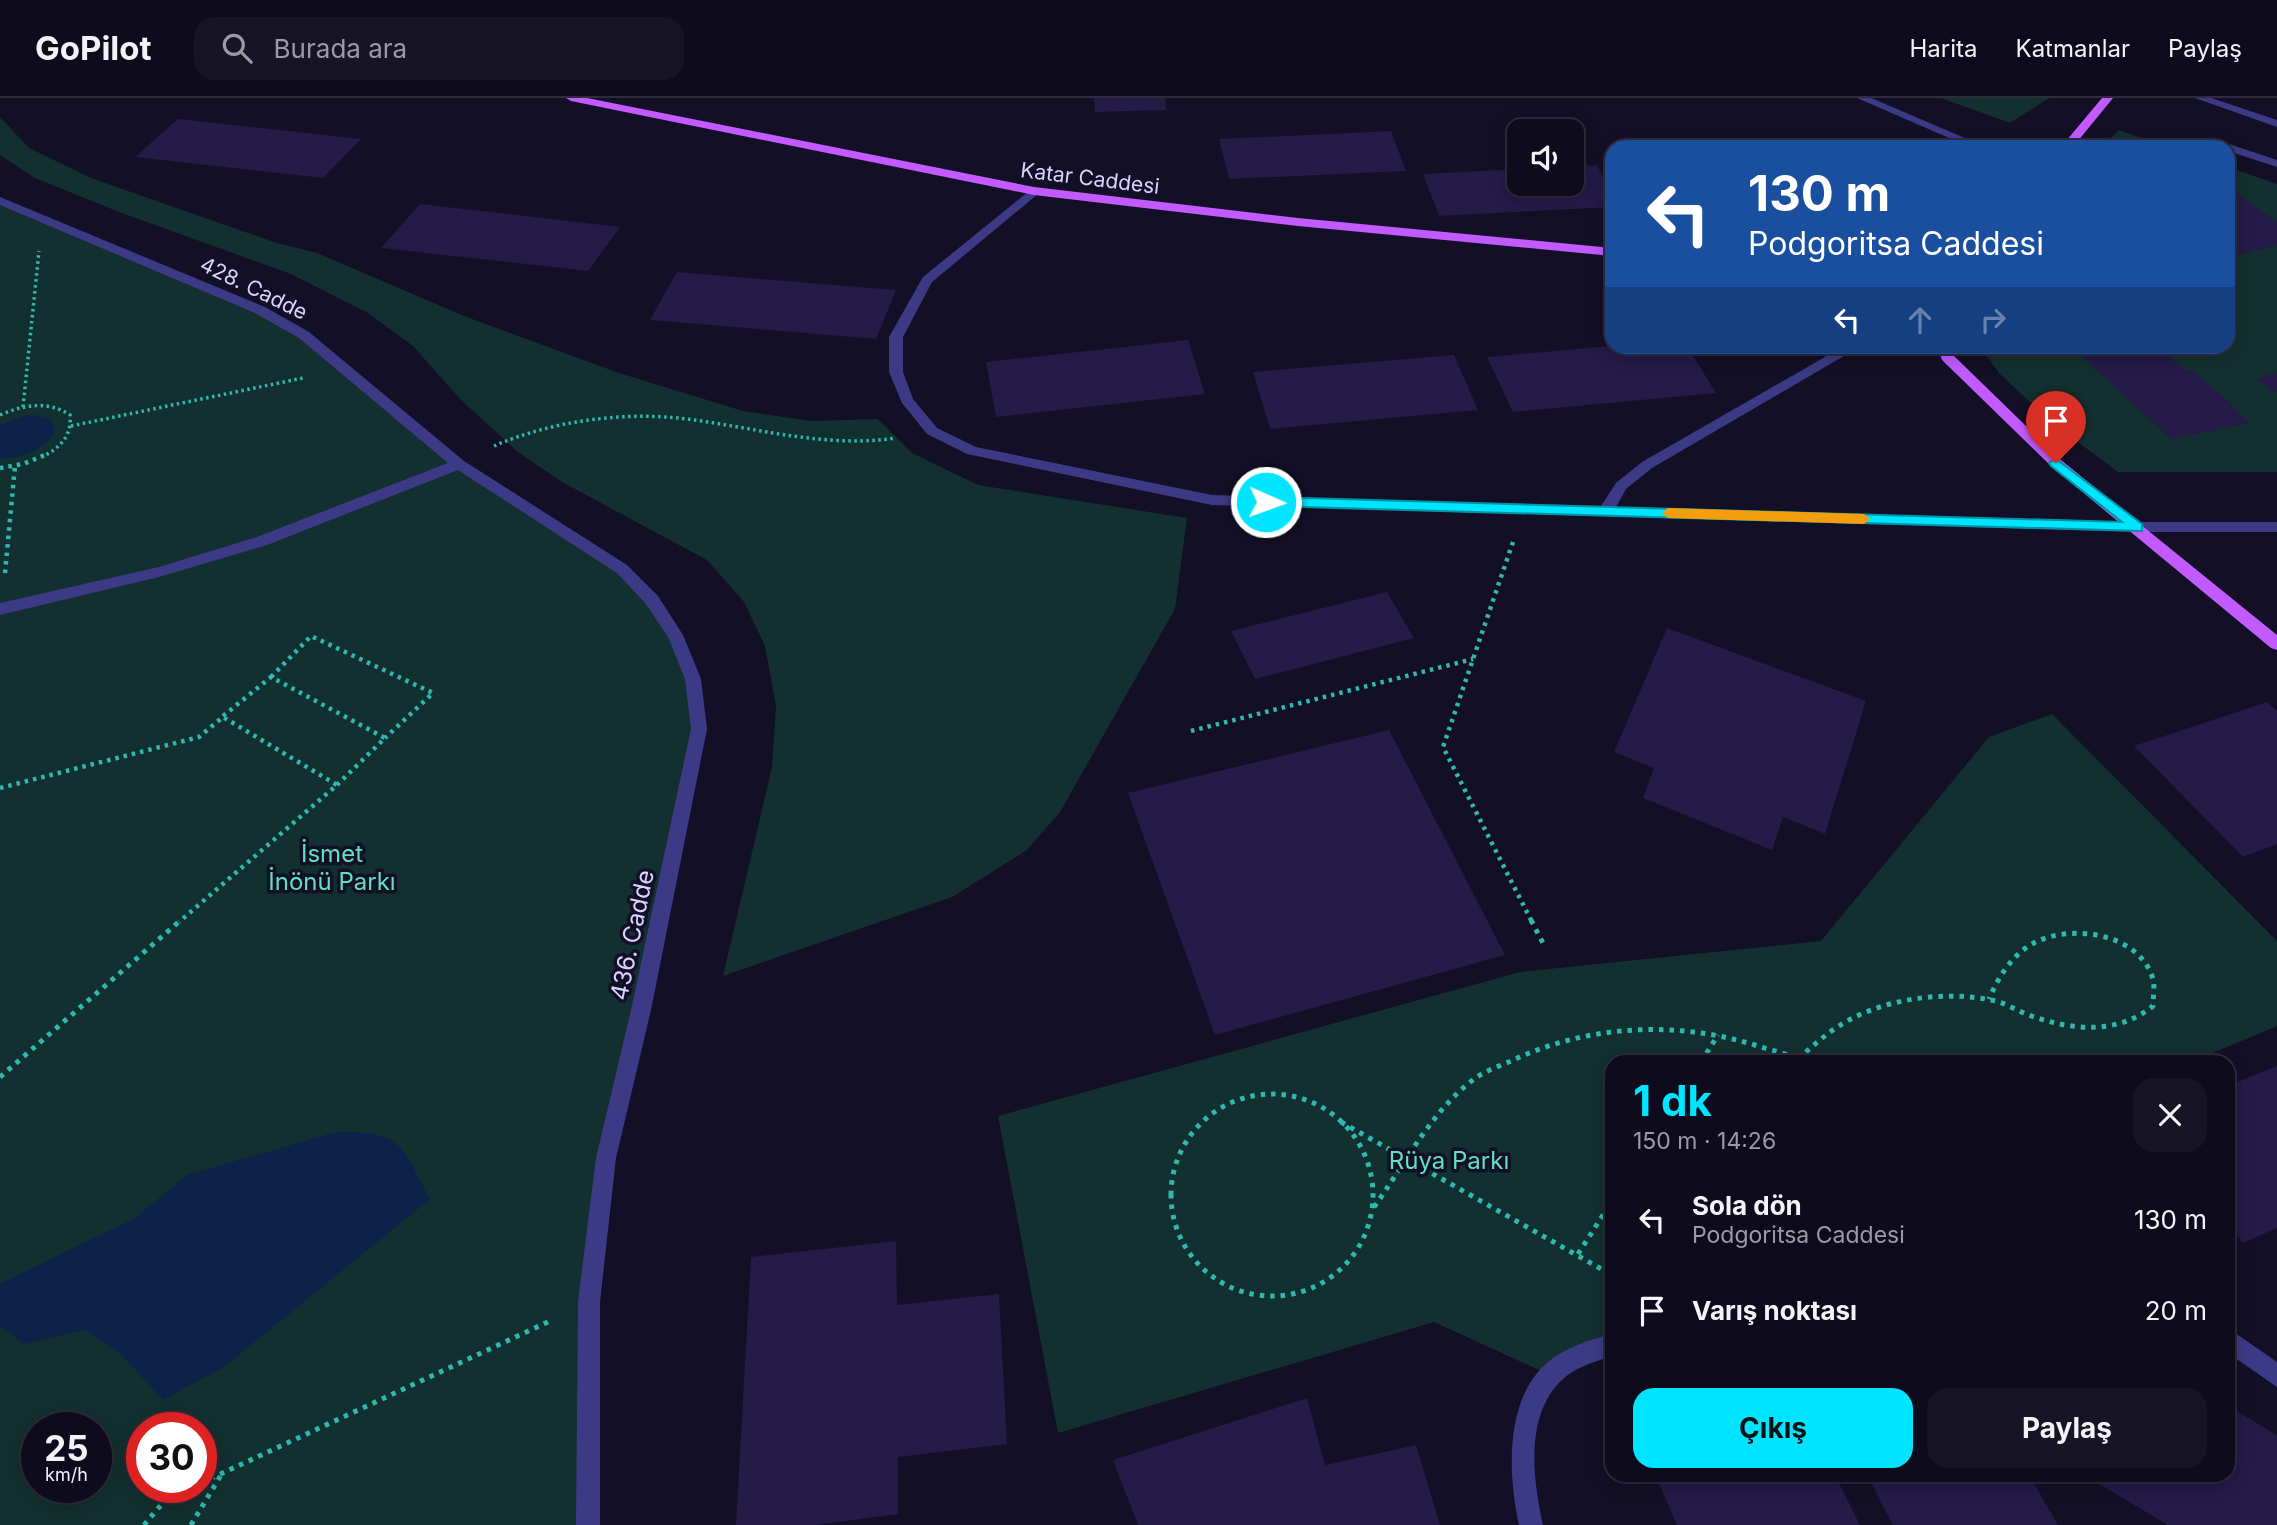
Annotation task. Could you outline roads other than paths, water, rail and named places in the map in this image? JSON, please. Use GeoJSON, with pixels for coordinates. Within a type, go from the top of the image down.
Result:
{"type":"FeatureCollection","features":[{"type":"Feature","properties":{"kind":"main road","name":"Katar Caddesi"},"geometry":{"type":"LineString","coordinates":[[571,98],[1034,191],[1298,222],[1605,251]]}},
{"type":"Feature","properties":{"kind":"main road"},"geometry":{"type":"LineString","coordinates":[[2073,140],[2108,98]]}},
{"type":"Feature","properties":{"kind":"main road"},"geometry":{"type":"LineString","coordinates":[[1946,354],[2056,463],[2277,644]]}},
{"type":"Feature","properties":{"kind":"street"},"geometry":{"type":"LineString","coordinates":[[1862,98],[1963,140]]}},
{"type":"Feature","properties":{"kind":"street"},"geometry":{"type":"LineString","coordinates":[[2200,98],[2277,124]]}},
{"type":"Feature","properties":{"kind":"street"},"geometry":{"type":"LineString","coordinates":[[2235,150],[2277,164]]}},
{"type":"Feature","properties":{"kind":"street"},"geometry":{"type":"LineString","coordinates":[[1034,191],[927,280],[896,337],[896,372],[907,400],[932,431],[972,451],[1212,500],[2137,527],[2277,527]]}},
{"type":"Feature","properties":{"kind":"street","name":"428. Cadde"},"geometry":{"type":"LineString","coordinates":[[0,201],[260,310],[304,335],[459,464]]}},
{"type":"Feature","properties":{"kind":"street"},"geometry":{"type":"LineString","coordinates":[[1606,511],[1621,486],[1647,465],[1841,354]]}},
{"type":"Feature","properties":{"kind":"street"},"geometry":{"type":"LineString","coordinates":[[1,609],[159,572],[262,541],[459,464]]}},
{"type":"Feature","properties":{"kind":"street","name":"436. Cadde"},"geometry":{"type":"LineString","coordinates":[[459,464],[622,569],[652,600],[675,635],[694,679],[699,729],[641,1010],[606,1158],[589,1302],[588,1525]]}},
{"type":"Feature","properties":{"kind":"street"},"geometry":{"type":"LineString","coordinates":[[2235,1344],[2277,1376]]}},
{"type":"Feature","properties":{"kind":"street"},"geometry":{"type":"LineString","coordinates":[[1531,1525],[1527,1510],[1523,1447],[1533,1405],[1550,1375],[1586,1353],[1605,1347]]}},
{"type":"Feature","properties":{"kind":"water"},"geometry":{"type":"Polygon","coordinates":[[[35,415],[52,420],[55,432],[50,439],[31,452],[0,459],[0,425],[23,416],[35,415]]]}},
{"type":"Feature","properties":{"kind":"water"},"geometry":{"type":"Polygon","coordinates":[[[336,1132],[375,1135],[397,1144],[405,1153],[430,1199],[225,1366],[163,1400],[120,1353],[84,1330],[24,1344],[0,1326],[0,1284],[135,1218],[187,1175],[336,1132]]]}},
{"type":"Feature","properties":{"kind":"park label","name":"İsmet İnönü Parkı"},"geometry":{"type":"Point","coordinates":[332,867]}},
{"type":"Feature","properties":{"kind":"park label","name":"Rüya Parkı"},"geometry":{"type":"Point","coordinates":[1449,1160]}}]}
